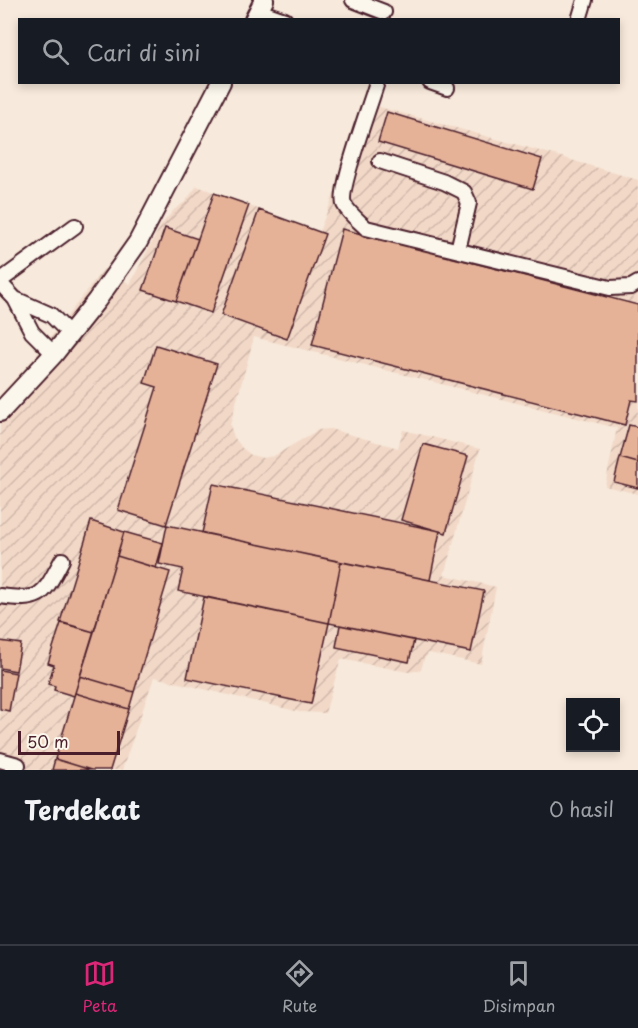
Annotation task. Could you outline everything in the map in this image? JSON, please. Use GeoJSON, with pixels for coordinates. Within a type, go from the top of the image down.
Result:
{"type":"FeatureCollection","features":[{"type":"Feature","properties":{"kind":"main road"},"geometry":{"type":"LineString","coordinates":[[0,412],[54,354],[138,242],[220,84]]}},
{"type":"Feature","properties":{"kind":"street"},"geometry":{"type":"LineString","coordinates":[[353,0],[384,12]]}},
{"type":"Feature","properties":{"kind":"street"},"geometry":{"type":"LineString","coordinates":[[580,18],[585,0]]}},
{"type":"Feature","properties":{"kind":"street"},"geometry":{"type":"LineString","coordinates":[[259,10],[280,18]]}},
{"type":"Feature","properties":{"kind":"street"},"geometry":{"type":"LineString","coordinates":[[376,84],[347,174],[343,203],[351,215],[366,228],[610,288],[631,287],[638,283]]}},
{"type":"Feature","properties":{"kind":"street"},"geometry":{"type":"LineString","coordinates":[[436,84],[447,88]]}},
{"type":"Feature","properties":{"kind":"street"},"geometry":{"type":"LineString","coordinates":[[380,161],[444,182],[464,192],[469,202],[458,250]]}},
{"type":"Feature","properties":{"kind":"street"},"geometry":{"type":"LineString","coordinates":[[54,354],[32,332],[15,299],[0,282],[25,261],[75,226]]}},
{"type":"Feature","properties":{"kind":"street"},"geometry":{"type":"LineString","coordinates":[[15,299],[51,315],[70,334]]}},
{"type":"Feature","properties":{"kind":"street"},"geometry":{"type":"LineString","coordinates":[[0,596],[25,599],[36,597],[45,591],[62,560]]}},
{"type":"Feature","properties":{"kind":"street"},"geometry":{"type":"LineString","coordinates":[[0,760],[18,765]]}},
{"type":"Feature","properties":{"kind":"shaded area"},"geometry":{"type":"Polygon","coordinates":[[[365,103],[638,180],[638,494],[605,486],[617,428],[254,337],[230,425],[234,437],[251,455],[263,458],[274,456],[318,430],[330,429],[398,448],[403,430],[480,449],[444,575],[496,587],[481,664],[429,653],[424,659],[421,670],[408,672],[341,659],[325,713],[300,712],[154,677],[122,770],[0,770],[0,395],[32,361],[104,269],[130,284],[161,225],[174,210],[185,202],[197,186],[319,232],[341,177],[365,103]]]}},
{"type":"Feature","properties":{"kind":"building"},"geometry":{"type":"Polygon","coordinates":[[[387,112],[542,159],[533,189],[378,142],[387,112]]]}},
{"type":"Feature","properties":{"kind":"building"},"geometry":{"type":"Polygon","coordinates":[[[214,193],[249,205],[211,313],[176,301],[214,193]]]}},
{"type":"Feature","properties":{"kind":"building"},"geometry":{"type":"Polygon","coordinates":[[[259,210],[325,234],[287,339],[221,315],[259,210]]]}},
{"type":"Feature","properties":{"kind":"building"},"geometry":{"type":"Polygon","coordinates":[[[165,228],[198,239],[176,301],[143,290],[165,228]]]}},
{"type":"Feature","properties":{"kind":"building"},"geometry":{"type":"Polygon","coordinates":[[[342,229],[638,305],[638,401],[631,400],[625,425],[312,345],[342,229]]]}},
{"type":"Feature","properties":{"kind":"building"},"geometry":{"type":"Polygon","coordinates":[[[156,345],[217,364],[166,525],[118,510],[157,387],[144,383],[156,345]]]}},
{"type":"Feature","properties":{"kind":"building"},"geometry":{"type":"Polygon","coordinates":[[[629,425],[638,427],[638,463],[620,458],[629,425]]]}},
{"type":"Feature","properties":{"kind":"building"},"geometry":{"type":"Polygon","coordinates":[[[423,444],[468,456],[446,533],[401,520],[423,444]]]}},
{"type":"Feature","properties":{"kind":"building"},"geometry":{"type":"Polygon","coordinates":[[[620,458],[638,463],[638,488],[614,482],[620,458]]]}},
{"type":"Feature","properties":{"kind":"building"},"geometry":{"type":"Polygon","coordinates":[[[213,484],[440,531],[430,580],[202,533],[213,484]]]}},
{"type":"Feature","properties":{"kind":"building"},"geometry":{"type":"Polygon","coordinates":[[[91,521],[124,532],[94,632],[60,622],[91,521]]]}},
{"type":"Feature","properties":{"kind":"building"},"geometry":{"type":"Polygon","coordinates":[[[167,525],[341,562],[329,623],[178,591],[183,569],[159,564],[167,525]]]}},
{"type":"Feature","properties":{"kind":"building"},"geometry":{"type":"Polygon","coordinates":[[[124,532],[163,543],[156,568],[117,556],[124,532]]]}},
{"type":"Feature","properties":{"kind":"building"},"geometry":{"type":"Polygon","coordinates":[[[117,556],[170,572],[134,692],[80,676],[117,556]]]}},
{"type":"Feature","properties":{"kind":"building"},"geometry":{"type":"Polygon","coordinates":[[[341,562],[484,591],[471,652],[329,623],[341,562]]]}},
{"type":"Feature","properties":{"kind":"building"},"geometry":{"type":"Polygon","coordinates":[[[204,597],[329,623],[311,704],[187,678],[204,597]]]}},
{"type":"Feature","properties":{"kind":"building"},"geometry":{"type":"Polygon","coordinates":[[[61,623],[94,632],[74,696],[54,690],[55,686],[48,684],[54,665],[48,663],[61,623]]]}},
{"type":"Feature","properties":{"kind":"building"},"geometry":{"type":"Polygon","coordinates":[[[340,625],[414,640],[409,662],[336,647],[340,625]]]}},
{"type":"Feature","properties":{"kind":"building"},"geometry":{"type":"Polygon","coordinates":[[[0,641],[21,644],[16,671],[0,668],[0,641]]]}},
{"type":"Feature","properties":{"kind":"building"},"geometry":{"type":"Polygon","coordinates":[[[0,670],[16,673],[9,711],[0,709],[0,670]]]}},
{"type":"Feature","properties":{"kind":"building"},"geometry":{"type":"Polygon","coordinates":[[[80,676],[134,692],[129,709],[75,693],[80,676]]]}},
{"type":"Feature","properties":{"kind":"building"},"geometry":{"type":"Polygon","coordinates":[[[75,693],[129,709],[110,770],[91,770],[55,759],[75,693]]]}},
{"type":"Feature","properties":{"kind":"building"},"geometry":{"type":"Polygon","coordinates":[[[55,759],[91,770],[52,770],[55,759]]]}}]}
